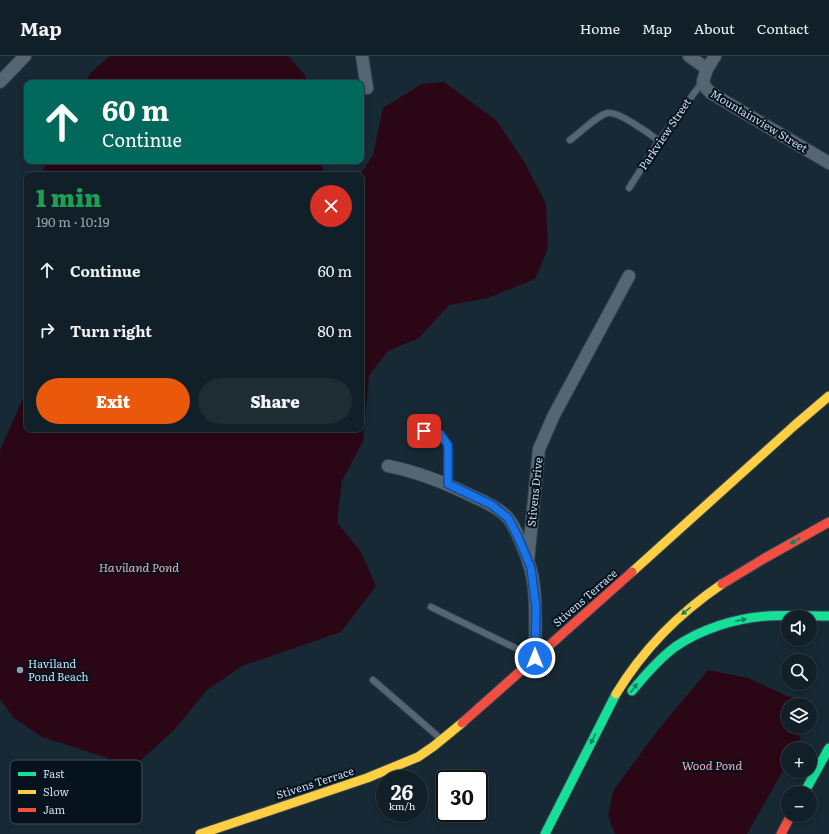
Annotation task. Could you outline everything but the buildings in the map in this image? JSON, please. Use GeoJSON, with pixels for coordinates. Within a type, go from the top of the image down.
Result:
{"type":"FeatureCollection","features":[{"type":"Feature","properties":{"kind":"main road","name":"Stivens Terrace"},"geometry":{"type":"LineString","coordinates":[[200,834],[367,778],[418,757],[442,740],[491,698],[795,424],[829,396]]}},
{"type":"Feature","properties":{"kind":"main road"},"geometry":{"type":"LineString","coordinates":[[545,834],[610,704],[647,650],[676,619],[717,587],[747,568],[829,522]]}},
{"type":"Feature","properties":{"kind":"main road"},"geometry":{"type":"LineString","coordinates":[[628,697],[641,680],[664,657],[679,645],[704,632],[740,620],[767,616],[829,616]]}},
{"type":"Feature","properties":{"kind":"main road"},"geometry":{"type":"LineString","coordinates":[[610,704],[642,661],[654,649],[677,632]]}},
{"type":"Feature","properties":{"kind":"main road"},"geometry":{"type":"LineString","coordinates":[[808,786],[829,748]]}},
{"type":"Feature","properties":{"kind":"main road"},"geometry":{"type":"LineString","coordinates":[[780,834],[787,822]]}},
{"type":"Feature","properties":{"kind":"street"},"geometry":{"type":"LineString","coordinates":[[0,82],[25,56]]}},
{"type":"Feature","properties":{"kind":"street"},"geometry":{"type":"LineString","coordinates":[[362,56],[367,88]]}},
{"type":"Feature","properties":{"kind":"street"},"geometry":{"type":"LineString","coordinates":[[689,56],[707,69],[715,56]]}},
{"type":"Feature","properties":{"kind":"street","name":"Mountainview Street"},"geometry":{"type":"LineString","coordinates":[[707,69],[703,81],[706,88],[711,93],[829,163]]}},
{"type":"Feature","properties":{"kind":"street","name":"Stivens Drive"},"geometry":{"type":"LineString","coordinates":[[535,658],[536,608],[531,568],[528,561],[539,449],[554,415],[629,276]]}},
{"type":"Feature","properties":{"kind":"street"},"geometry":{"type":"LineString","coordinates":[[388,466],[422,474],[448,484],[492,505],[508,518],[528,561]]}},
{"type":"Feature","properties":{"kind":"lane","name":"Parkview Street"},"geometry":{"type":"LineString","coordinates":[[629,188],[659,141],[703,81]]}},
{"type":"Feature","properties":{"kind":"lane"},"geometry":{"type":"LineString","coordinates":[[570,140],[597,118],[608,113],[615,114],[623,118],[659,141]]}},
{"type":"Feature","properties":{"kind":"lane"},"geometry":{"type":"LineString","coordinates":[[424,431],[440,434],[448,445],[448,484]]}},
{"type":"Feature","properties":{"kind":"lane"},"geometry":{"type":"LineString","coordinates":[[431,607],[535,658]]}},
{"type":"Feature","properties":{"kind":"lane"},"geometry":{"type":"LineString","coordinates":[[373,680],[435,732],[442,740]]}},
{"type":"Feature","properties":{"kind":"water"},"geometry":{"type":"Polygon","coordinates":[[[110,56],[288,56],[305,75],[306,80],[87,80],[91,72],[110,56]]]}},
{"type":"Feature","properties":{"kind":"water","name":"Haviland Pond"},"geometry":{"type":"Polygon","coordinates":[[[444,82],[496,120],[525,163],[546,204],[548,248],[535,279],[488,298],[449,305],[419,338],[388,351],[369,375],[364,430],[364,172],[362,172],[373,155],[383,108],[422,84],[444,82]]]}},
{"type":"Feature","properties":{"kind":"water"},"geometry":{"type":"Polygon","coordinates":[[[46,164],[321,164],[324,172],[42,172],[46,164]]]}},
{"type":"Feature","properties":{"kind":"water"},"geometry":{"type":"Polygon","coordinates":[[[24,272],[24,317],[23,293],[24,272]]]}},
{"type":"Feature","properties":{"kind":"water","name":"Haviland Pond"},"geometry":{"type":"Polygon","coordinates":[[[24,397],[24,432],[364,432],[363,441],[342,481],[337,522],[361,552],[376,586],[341,632],[242,666],[207,690],[174,730],[141,760],[109,760],[105,757],[42,737],[13,717],[0,699],[0,450],[24,397]]]}},
{"type":"Feature","properties":{"kind":"water","name":"Wood Pond"},"geometry":{"type":"Polygon","coordinates":[[[708,670],[748,678],[792,698],[781,698],[781,734],[799,734],[800,740],[799,742],[781,742],[781,774],[747,834],[615,834],[608,815],[613,791],[658,730],[708,670]]]}},
{"type":"Feature","properties":{"kind":"traffic: fast"},"geometry":{"type":"LineString","coordinates":[[632,691],[652,668],[675,647],[707,630],[731,622],[755,617],[829,616]]}},
{"type":"Feature","properties":{"kind":"traffic: fast"},"geometry":{"type":"LineString","coordinates":[[545,834],[616,694]]}},
{"type":"Feature","properties":{"kind":"traffic: fast"},"geometry":{"type":"LineString","coordinates":[[808,786],[829,748]]}},
{"type":"Feature","properties":{"kind":"traffic: slow"},"geometry":{"type":"LineString","coordinates":[[632,572],[829,396]]}},
{"type":"Feature","properties":{"kind":"traffic: slow"},"geometry":{"type":"LineString","coordinates":[[616,694],[638,662],[663,633],[691,607],[722,584]]}},
{"type":"Feature","properties":{"kind":"traffic: slow"},"geometry":{"type":"LineString","coordinates":[[200,834],[367,778],[418,757],[462,723]]}},
{"type":"Feature","properties":{"kind":"traffic: jam"},"geometry":{"type":"LineString","coordinates":[[722,584],[829,522]]}},
{"type":"Feature","properties":{"kind":"traffic: jam"},"geometry":{"type":"LineString","coordinates":[[462,723],[632,572]]}},
{"type":"Feature","properties":{"kind":"traffic: jam"},"geometry":{"type":"LineString","coordinates":[[781,834],[787,822]]}},
{"type":"Feature","properties":{"kind":"place","name":"Haviland Pond Beach"},"geometry":{"type":"Point","coordinates":[20,670]}},
{"type":"Feature","properties":{"kind":"route"},"geometry":{"type":"LineString","coordinates":[[424,431],[440,434],[448,445],[448,484],[492,505],[508,518],[518,537],[531,568],[536,608],[535,658]]}}]}
